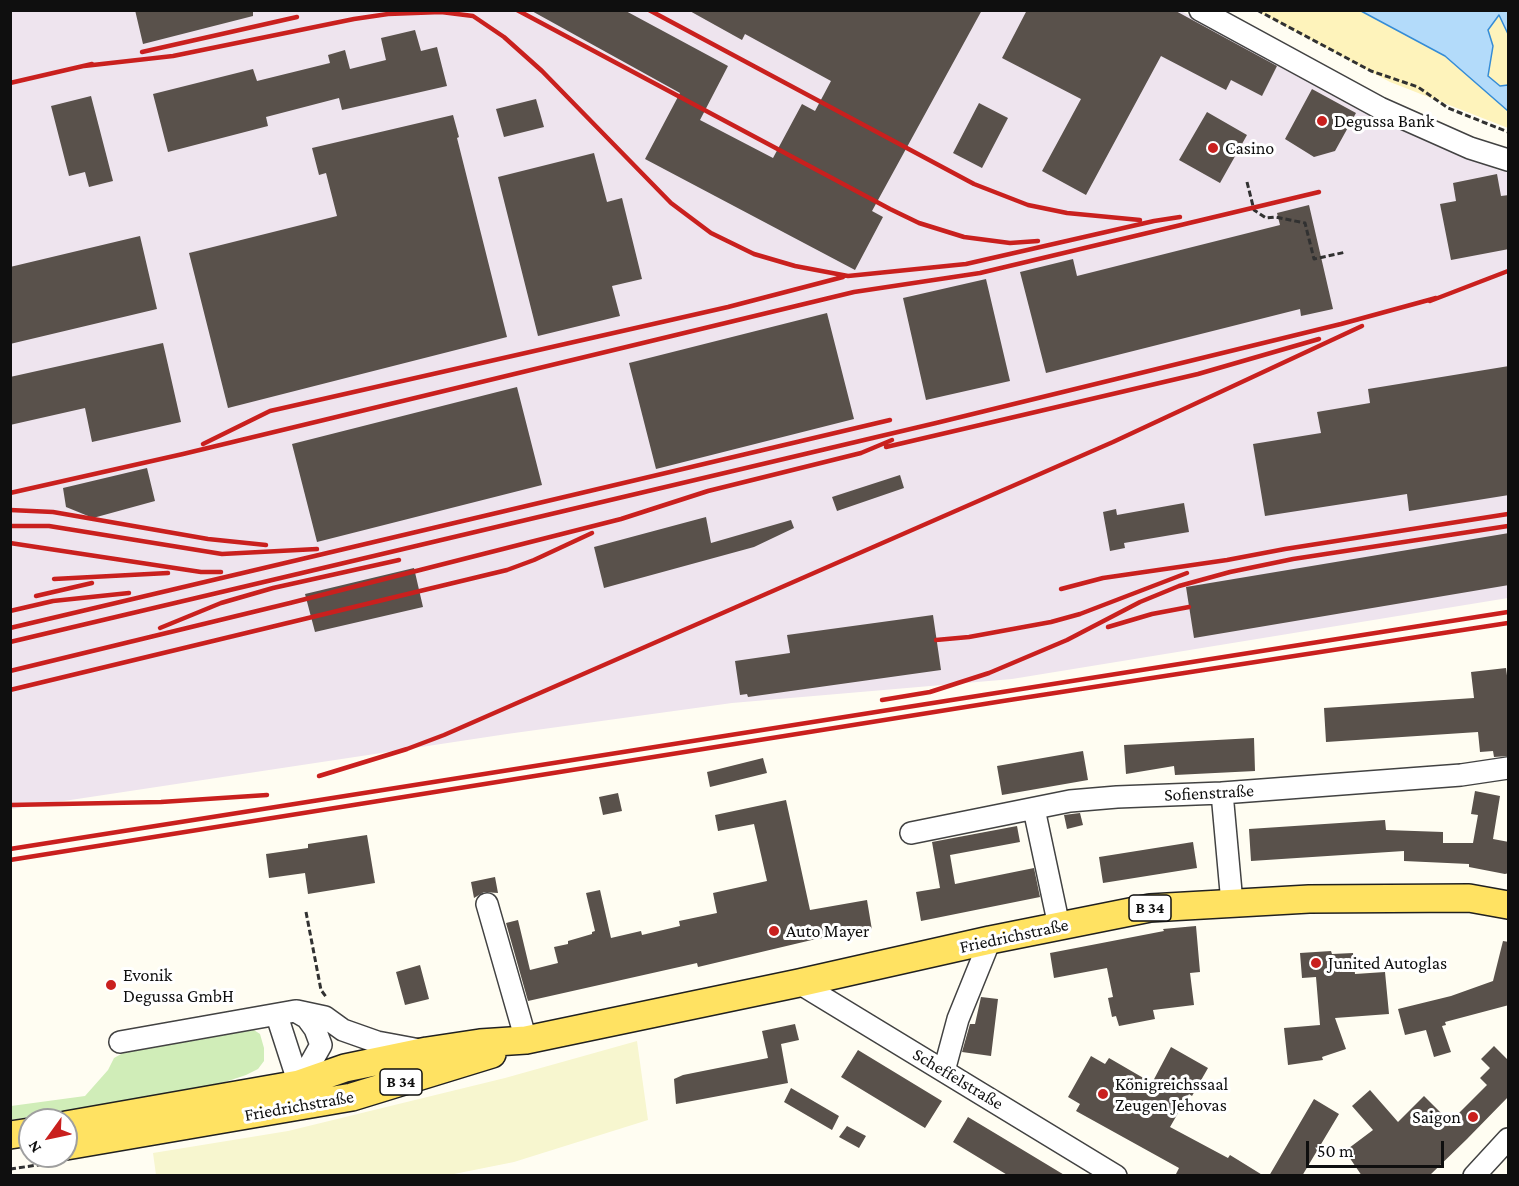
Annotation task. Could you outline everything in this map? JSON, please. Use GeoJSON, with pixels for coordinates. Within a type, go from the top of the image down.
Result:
{"type":"FeatureCollection","features":[{"type":"Feature","properties":{"kind":"main road","name":"Friedrichstraße"},"geometry":{"type":"LineString","coordinates":[[299,1084],[345,1068],[427,1051],[480,1043],[526,1040],[990,940],[1150,908],[1309,899],[1469,898],[1509,905]]}},
{"type":"Feature","properties":{"kind":"main road","name":"Friedrichstraße"},"geometry":{"type":"LineString","coordinates":[[78,1144],[352,1097],[480,1059],[526,1040]]}},
{"type":"Feature","properties":{"kind":"main road"},"geometry":{"type":"LineString","coordinates":[[273,1111],[299,1084],[323,1102]]}},
{"type":"Feature","properties":{"kind":"main road","name":"B 34"},"geometry":{"type":"LineString","coordinates":[[78,1123],[299,1084]]}},
{"type":"Feature","properties":{"kind":"street"},"geometry":{"type":"LineString","coordinates":[[1200,10],[1380,108],[1470,148],[1509,160]]}},
{"type":"Feature","properties":{"kind":"street","name":"Sofienstraße"},"geometry":{"type":"LineString","coordinates":[[911,833],[1070,801],[1222,793],[1461,775],[1509,768]]}},
{"type":"Feature","properties":{"kind":"street"},"geometry":{"type":"LineString","coordinates":[[1222,793],[1232,903]]}},
{"type":"Feature","properties":{"kind":"street"},"geometry":{"type":"LineString","coordinates":[[1034,809],[1059,926]]}},
{"type":"Feature","properties":{"kind":"street"},"geometry":{"type":"LineString","coordinates":[[487,904],[526,1040]]}},
{"type":"Feature","properties":{"kind":"street"},"geometry":{"type":"LineString","coordinates":[[944,1071],[958,1019],[990,940]]}},
{"type":"Feature","properties":{"kind":"street","name":"Scheffelstraße"},"geometry":{"type":"LineString","coordinates":[[799,983],[1116,1176]]}},
{"type":"Feature","properties":{"kind":"street"},"geometry":{"type":"LineString","coordinates":[[286,1013],[307,1018],[321,1045],[299,1084]]}},
{"type":"Feature","properties":{"kind":"street"},"geometry":{"type":"LineString","coordinates":[[286,1013],[299,1084]]}},
{"type":"Feature","properties":{"kind":"street"},"geometry":{"type":"LineString","coordinates":[[120,1042],[286,1013],[325,1017],[343,1030],[377,1042],[427,1051]]}},
{"type":"Feature","properties":{"kind":"street"},"geometry":{"type":"LineString","coordinates":[[1474,1176],[1506,1146]]}},
{"type":"Feature","properties":{"kind":"path"},"geometry":{"type":"LineString","coordinates":[[1257,10],[1371,71],[1418,87],[1448,108],[1509,132]]}},
{"type":"Feature","properties":{"kind":"path"},"geometry":{"type":"LineString","coordinates":[[1247,182],[1254,210],[1266,218],[1275,217],[1305,223],[1314,259],[1346,252]]}},
{"type":"Feature","properties":{"kind":"shaded area"},"geometry":{"type":"Polygon","coordinates":[[[11,11],[1181,11],[1393,125],[1498,170],[1508,172],[1508,598],[1012,679],[732,703],[507,734],[11,809],[11,11]]]}},
{"type":"Feature","properties":{"kind":"green space"},"geometry":{"type":"Polygon","coordinates":[[[254,1030],[260,1034],[264,1048],[264,1061],[258,1069],[246,1075],[216,1085],[78,1109],[18,1108],[18,1119],[11,1120],[11,1106],[85,1096],[108,1070],[114,1058],[123,1053],[254,1030]]]}},
{"type":"Feature","properties":{"kind":"green space"},"geometry":{"type":"Polygon","coordinates":[[[637,1041],[648,1120],[514,1162],[444,1176],[156,1175],[153,1153],[288,1131],[505,1078],[637,1041]]]}},
{"type":"Feature","properties":{"kind":"sand"},"geometry":{"type":"Polygon","coordinates":[[[1257,11],[1361,11],[1445,56],[1508,111],[1508,128],[1390,82],[1257,11]]]}},
{"type":"Feature","properties":{"kind":"sand"},"geometry":{"type":"Polygon","coordinates":[[[1499,15],[1508,34],[1508,85],[1500,86],[1488,76],[1493,46],[1488,31],[1499,15]]]}},
{"type":"Feature","properties":{"kind":"water"},"geometry":{"type":"Polygon","coordinates":[[[1361,11],[1508,11],[1508,34],[1499,15],[1488,30],[1493,46],[1488,76],[1500,86],[1508,85],[1508,111],[1445,56],[1361,11]]]}},
{"type":"Feature","properties":{"kind":"building"},"geometry":{"type":"Polygon","coordinates":[[[135,10],[253,10],[253,16],[143,44],[135,10]]]}},
{"type":"Feature","properties":{"kind":"building"},"geometry":{"type":"Polygon","coordinates":[[[530,10],[624,10],[728,66],[700,120],[773,158],[802,104],[815,111],[831,81],[745,34],[742,40],[688,10],[982,10],[872,211],[883,217],[855,270],[645,159],[680,93],[530,10]]]}},
{"type":"Feature","properties":{"kind":"building"},"geometry":{"type":"Polygon","coordinates":[[[1027,10],[1174,10],[1277,66],[1262,96],[1231,80],[1226,90],[1161,56],[1086,195],[1042,171],[1081,99],[1002,58],[1027,10]]]}},
{"type":"Feature","properties":{"kind":"building"},"geometry":{"type":"Polygon","coordinates":[[[415,30],[421,51],[437,47],[447,86],[342,110],[339,98],[266,117],[268,126],[168,152],[153,94],[253,69],[257,81],[330,63],[328,55],[345,50],[350,69],[386,60],[381,38],[415,30]]]}},
{"type":"Feature","properties":{"kind":"building"},"geometry":{"type":"Polygon","coordinates":[[[1312,89],[1356,113],[1335,151],[1314,157],[1285,139],[1312,89]]]}},
{"type":"Feature","properties":{"kind":"building"},"geometry":{"type":"Polygon","coordinates":[[[91,96],[113,181],[89,187],[85,172],[69,176],[51,106],[91,96]]]}},
{"type":"Feature","properties":{"kind":"building"},"geometry":{"type":"Polygon","coordinates":[[[536,99],[544,127],[504,137],[496,109],[536,99]]]}},
{"type":"Feature","properties":{"kind":"building"},"geometry":{"type":"Polygon","coordinates":[[[979,103],[1008,118],[982,168],[953,153],[979,103]]]}},
{"type":"Feature","properties":{"kind":"building","name":"Casino"},"geometry":{"type":"Polygon","coordinates":[[[1207,112],[1247,135],[1220,183],[1179,160],[1207,112]]]}},
{"type":"Feature","properties":{"kind":"building"},"geometry":{"type":"Polygon","coordinates":[[[453,115],[507,337],[228,408],[189,253],[337,216],[326,173],[319,175],[312,148],[453,115]]]}},
{"type":"Feature","properties":{"kind":"building"},"geometry":{"type":"Polygon","coordinates":[[[594,153],[607,202],[622,198],[642,279],[612,286],[620,316],[538,336],[498,177],[594,153]]]}},
{"type":"Feature","properties":{"kind":"building"},"geometry":{"type":"Polygon","coordinates":[[[1497,174],[1501,196],[1509,195],[1509,249],[1451,260],[1440,204],[1456,201],[1453,183],[1497,174]]]}},
{"type":"Feature","properties":{"kind":"building"},"geometry":{"type":"Polygon","coordinates":[[[1309,205],[1333,309],[1301,316],[1300,309],[1046,373],[1020,272],[1073,259],[1077,276],[1280,225],[1277,213],[1309,205]]]}},
{"type":"Feature","properties":{"kind":"building"},"geometry":{"type":"Polygon","coordinates":[[[140,236],[157,309],[10,344],[10,267],[140,236]]]}},
{"type":"Feature","properties":{"kind":"building"},"geometry":{"type":"Polygon","coordinates":[[[986,279],[1010,381],[926,400],[903,298],[986,279]]]}},
{"type":"Feature","properties":{"kind":"building"},"geometry":{"type":"Polygon","coordinates":[[[827,313],[854,419],[656,469],[629,363],[827,313]]]}},
{"type":"Feature","properties":{"kind":"building"},"geometry":{"type":"Polygon","coordinates":[[[163,343],[181,422],[92,442],[85,408],[10,425],[10,377],[163,343]]]}},
{"type":"Feature","properties":{"kind":"building"},"geometry":{"type":"Polygon","coordinates":[[[1509,366],[1509,495],[1409,511],[1407,494],[1265,516],[1253,444],[1321,433],[1317,412],[1370,403],[1368,389],[1509,366]]]}},
{"type":"Feature","properties":{"kind":"building"},"geometry":{"type":"Polygon","coordinates":[[[517,387],[542,485],[317,542],[292,444],[517,387]]]}},
{"type":"Feature","properties":{"kind":"building"},"geometry":{"type":"Polygon","coordinates":[[[147,468],[155,501],[93,518],[66,507],[63,488],[147,468]]]}},
{"type":"Feature","properties":{"kind":"building"},"geometry":{"type":"Polygon","coordinates":[[[900,475],[904,488],[837,511],[832,497],[900,475]]]}},
{"type":"Feature","properties":{"kind":"building"},"geometry":{"type":"Polygon","coordinates":[[[1184,503],[1189,532],[1124,543],[1125,548],[1110,551],[1103,512],[1116,509],[1117,515],[1184,503]]]}},
{"type":"Feature","properties":{"kind":"building"},"geometry":{"type":"Polygon","coordinates":[[[706,517],[711,543],[791,520],[794,528],[754,547],[604,588],[594,547],[706,517]]]}},
{"type":"Feature","properties":{"kind":"building"},"geometry":{"type":"Polygon","coordinates":[[[1509,533],[1509,585],[1194,638],[1186,587],[1509,533]]]}},
{"type":"Feature","properties":{"kind":"building"},"geometry":{"type":"Polygon","coordinates":[[[414,568],[423,607],[315,632],[305,594],[414,568]]]}},
{"type":"Feature","properties":{"kind":"building"},"geometry":{"type":"Polygon","coordinates":[[[933,615],[941,670],[748,697],[747,694],[740,695],[735,661],[790,653],[787,635],[933,615]]]}},
{"type":"Feature","properties":{"kind":"building"},"geometry":{"type":"Polygon","coordinates":[[[1506,668],[1509,691],[1509,756],[1494,757],[1493,751],[1480,752],[1478,732],[1326,742],[1324,708],[1474,698],[1471,672],[1506,668]]]}},
{"type":"Feature","properties":{"kind":"building"},"geometry":{"type":"Polygon","coordinates":[[[1254,738],[1255,771],[1175,775],[1174,766],[1126,774],[1124,745],[1254,738]]]}},
{"type":"Feature","properties":{"kind":"building"},"geometry":{"type":"Polygon","coordinates":[[[1083,751],[1088,780],[1002,795],[997,766],[1083,751]]]}},
{"type":"Feature","properties":{"kind":"building"},"geometry":{"type":"Polygon","coordinates":[[[763,758],[767,773],[710,787],[707,772],[763,758]]]}},
{"type":"Feature","properties":{"kind":"building"},"geometry":{"type":"Polygon","coordinates":[[[1475,791],[1500,796],[1493,839],[1509,842],[1509,873],[1469,867],[1469,864],[1404,861],[1404,851],[1251,861],[1249,829],[1385,820],[1386,830],[1443,832],[1443,843],[1473,843],[1478,815],[1471,814],[1475,791]]]}},
{"type":"Feature","properties":{"kind":"building"},"geometry":{"type":"Polygon","coordinates":[[[618,793],[622,811],[603,815],[599,797],[618,793]]]}},
{"type":"Feature","properties":{"kind":"building"},"geometry":{"type":"Polygon","coordinates":[[[786,800],[810,910],[867,900],[872,930],[816,939],[698,967],[697,963],[528,1001],[506,923],[518,920],[530,970],[558,963],[554,947],[568,944],[568,941],[595,931],[586,893],[600,890],[611,938],[641,931],[642,935],[680,926],[679,921],[717,913],[713,893],[767,881],[754,824],[718,831],[715,815],[786,800]]]}},
{"type":"Feature","properties":{"kind":"building"},"geometry":{"type":"Polygon","coordinates":[[[1080,813],[1083,825],[1067,829],[1064,815],[1080,813]]]}},
{"type":"Feature","properties":{"kind":"building"},"geometry":{"type":"Polygon","coordinates":[[[1017,826],[1020,842],[950,855],[955,884],[1034,868],[1040,897],[921,921],[916,892],[940,888],[932,842],[1017,826]]]}},
{"type":"Feature","properties":{"kind":"building"},"geometry":{"type":"Polygon","coordinates":[[[367,835],[375,883],[308,894],[305,873],[269,878],[266,854],[308,848],[308,844],[367,835]]]}},
{"type":"Feature","properties":{"kind":"building"},"geometry":{"type":"Polygon","coordinates":[[[1193,842],[1197,868],[1103,883],[1099,857],[1193,842]]]}},
{"type":"Feature","properties":{"kind":"building"},"geometry":{"type":"Polygon","coordinates":[[[495,877],[498,893],[484,892],[474,898],[471,882],[495,877]]]}},
{"type":"Feature","properties":{"kind":"building"},"geometry":{"type":"Polygon","coordinates":[[[1196,926],[1200,972],[1190,973],[1194,1005],[1153,1010],[1155,1019],[1119,1026],[1116,1016],[1112,1017],[1108,998],[1113,997],[1107,968],[1054,978],[1050,953],[1164,931],[1163,929],[1196,926]]]}},
{"type":"Feature","properties":{"kind":"building"},"geometry":{"type":"Polygon","coordinates":[[[1503,941],[1509,942],[1509,1005],[1445,1022],[1446,1025],[1442,1026],[1451,1052],[1434,1057],[1426,1030],[1405,1035],[1398,1009],[1451,996],[1493,981],[1503,941]]]}},
{"type":"Feature","properties":{"kind":"building"},"geometry":{"type":"Polygon","coordinates":[[[1331,951],[1332,954],[1353,953],[1355,974],[1385,972],[1389,1014],[1335,1018],[1346,1049],[1322,1057],[1323,1060],[1288,1065],[1284,1028],[1320,1025],[1316,977],[1302,978],[1300,953],[1331,951]]]}},
{"type":"Feature","properties":{"kind":"building"},"geometry":{"type":"Polygon","coordinates":[[[420,965],[429,999],[405,1005],[396,972],[420,965]]]}},
{"type":"Feature","properties":{"kind":"building"},"geometry":{"type":"Polygon","coordinates":[[[981,997],[998,999],[991,1056],[962,1052],[970,1024],[975,1024],[981,997]]]}},
{"type":"Feature","properties":{"kind":"building"},"geometry":{"type":"Polygon","coordinates":[[[795,1024],[799,1040],[781,1044],[788,1083],[676,1104],[674,1079],[683,1075],[768,1058],[762,1031],[795,1024]]]}},
{"type":"Feature","properties":{"kind":"building"},"geometry":{"type":"Polygon","coordinates":[[[1494,1046],[1509,1061],[1509,1096],[1467,1139],[1429,1176],[1362,1176],[1345,1151],[1373,1130],[1352,1106],[1370,1090],[1398,1122],[1424,1096],[1450,1122],[1487,1085],[1480,1078],[1490,1068],[1481,1059],[1494,1046]]]}},
{"type":"Feature","properties":{"kind":"building"},"geometry":{"type":"Polygon","coordinates":[[[1171,1047],[1208,1068],[1192,1096],[1189,1094],[1170,1127],[1228,1158],[1230,1155],[1264,1176],[1175,1176],[1179,1168],[1076,1111],[1080,1104],[1068,1097],[1091,1056],[1105,1064],[1109,1058],[1152,1083],[1171,1047]]]}},
{"type":"Feature","properties":{"kind":"building"},"geometry":{"type":"Polygon","coordinates":[[[858,1050],[942,1101],[925,1128],[841,1077],[858,1050]]]}},
{"type":"Feature","properties":{"kind":"building"},"geometry":{"type":"Polygon","coordinates":[[[791,1088],[839,1116],[832,1130],[784,1102],[791,1088]]]}},
{"type":"Feature","properties":{"kind":"building"},"geometry":{"type":"Polygon","coordinates":[[[1314,1099],[1339,1114],[1302,1176],[1269,1176],[1314,1099]]]}},
{"type":"Feature","properties":{"kind":"building"},"geometry":{"type":"Polygon","coordinates":[[[968,1117],[1066,1176],[1009,1176],[953,1142],[968,1117]]]}},
{"type":"Feature","properties":{"kind":"building"},"geometry":{"type":"Polygon","coordinates":[[[847,1126],[866,1136],[859,1148],[839,1137],[847,1126]]]}},
{"type":"Feature","properties":{"kind":"railway"},"geometry":{"type":"LineString","coordinates":[[517,10],[919,223],[964,237],[1010,243],[1038,241]]}},
{"type":"Feature","properties":{"kind":"railway"},"geometry":{"type":"LineString","coordinates":[[649,10],[974,184],[1028,205],[1067,213],[1140,220]]}},
{"type":"Feature","properties":{"kind":"railway"},"geometry":{"type":"LineString","coordinates":[[84,66],[173,56],[388,14],[441,12],[473,16],[504,37],[542,71],[671,203],[711,233],[754,254],[795,266],[848,276],[966,264],[1180,217]]}},
{"type":"Feature","properties":{"kind":"railway"},"geometry":{"type":"LineString","coordinates":[[142,52],[297,17]]}},
{"type":"Feature","properties":{"kind":"railway"},"geometry":{"type":"LineString","coordinates":[[10,83],[92,64]]}},
{"type":"Feature","properties":{"kind":"railway"},"geometry":{"type":"LineString","coordinates":[[10,493],[183,454],[854,292],[980,273],[1319,192]]}},
{"type":"Feature","properties":{"kind":"railway"},"geometry":{"type":"LineString","coordinates":[[1430,301],[1508,271]]}},
{"type":"Feature","properties":{"kind":"railway"},"geometry":{"type":"LineString","coordinates":[[203,444],[270,411],[728,307],[843,277]]}},
{"type":"Feature","properties":{"kind":"railway"},"geometry":{"type":"LineString","coordinates":[[10,642],[936,423],[1341,324],[1436,298]]}},
{"type":"Feature","properties":{"kind":"railway"},"geometry":{"type":"LineString","coordinates":[[319,776],[444,735],[1113,442],[1362,326]]}},
{"type":"Feature","properties":{"kind":"railway"},"geometry":{"type":"LineString","coordinates":[[886,447],[1198,374],[1319,339]]}},
{"type":"Feature","properties":{"kind":"railway"},"geometry":{"type":"LineString","coordinates":[[10,628],[890,420]]}},
{"type":"Feature","properties":{"kind":"railway"},"geometry":{"type":"LineString","coordinates":[[10,671],[621,519],[708,491],[861,453],[892,440]]}},
{"type":"Feature","properties":{"kind":"railway"},"geometry":{"type":"LineString","coordinates":[[10,510],[53,512],[208,539],[266,545]]}},
{"type":"Feature","properties":{"kind":"railway"},"geometry":{"type":"LineString","coordinates":[[1061,589],[1103,578],[1508,514]]}},
{"type":"Feature","properties":{"kind":"railway"},"geometry":{"type":"LineString","coordinates":[[10,526],[49,526],[222,554],[317,549]]}},
{"type":"Feature","properties":{"kind":"railway"},"geometry":{"type":"LineString","coordinates":[[882,700],[930,692],[989,673],[1067,640],[1140,602],[1179,586],[1230,572],[1293,559],[1508,526]]}},
{"type":"Feature","properties":{"kind":"railway"},"geometry":{"type":"LineString","coordinates":[[10,690],[507,570],[592,533]]}},
{"type":"Feature","properties":{"kind":"railway"},"geometry":{"type":"LineString","coordinates":[[10,543],[201,572],[221,572]]}},
{"type":"Feature","properties":{"kind":"railway"},"geometry":{"type":"LineString","coordinates":[[160,628],[221,603],[273,588],[399,560]]}},
{"type":"Feature","properties":{"kind":"railway"},"geometry":{"type":"LineString","coordinates":[[54,579],[168,573]]}},
{"type":"Feature","properties":{"kind":"railway"},"geometry":{"type":"LineString","coordinates":[[936,640],[969,637],[1051,622],[1080,614],[1187,573]]}},
{"type":"Feature","properties":{"kind":"railway"},"geometry":{"type":"LineString","coordinates":[[36,596],[92,583]]}},
{"type":"Feature","properties":{"kind":"railway"},"geometry":{"type":"LineString","coordinates":[[10,611],[53,601],[129,593]]}},
{"type":"Feature","properties":{"kind":"railway"},"geometry":{"type":"LineString","coordinates":[[1108,627],[1152,614],[1189,607]]}},
{"type":"Feature","properties":{"kind":"railway"},"geometry":{"type":"LineString","coordinates":[[10,849],[1508,612]]}},
{"type":"Feature","properties":{"kind":"railway"},"geometry":{"type":"LineString","coordinates":[[10,860],[1003,701],[1508,623]]}},
{"type":"Feature","properties":{"kind":"railway"},"geometry":{"type":"LineString","coordinates":[[10,805],[161,802],[267,795]]}},
{"type":"Feature","properties":{"kind":"place","name":"Degussa Bank"},"geometry":{"type":"Point","coordinates":[1322,121]}},
{"type":"Feature","properties":{"kind":"place","name":"Casino"},"geometry":{"type":"Point","coordinates":[1213,148]}},
{"type":"Feature","properties":{"kind":"place","name":"Auto Mayer"},"geometry":{"type":"Point","coordinates":[774,931]}},
{"type":"Feature","properties":{"kind":"place","name":"Junited Autoglas"},"geometry":{"type":"Point","coordinates":[1316,963]}},
{"type":"Feature","properties":{"kind":"place","name":"Evonik Degussa GmbH"},"geometry":{"type":"Point","coordinates":[111,985]}},
{"type":"Feature","properties":{"kind":"place","name":"Königreichssaal Zeugen Jehovas"},"geometry":{"type":"Point","coordinates":[1103,1094]}},
{"type":"Feature","properties":{"kind":"place","name":"Saigon"},"geometry":{"type":"Point","coordinates":[1473,1117]}}]}
